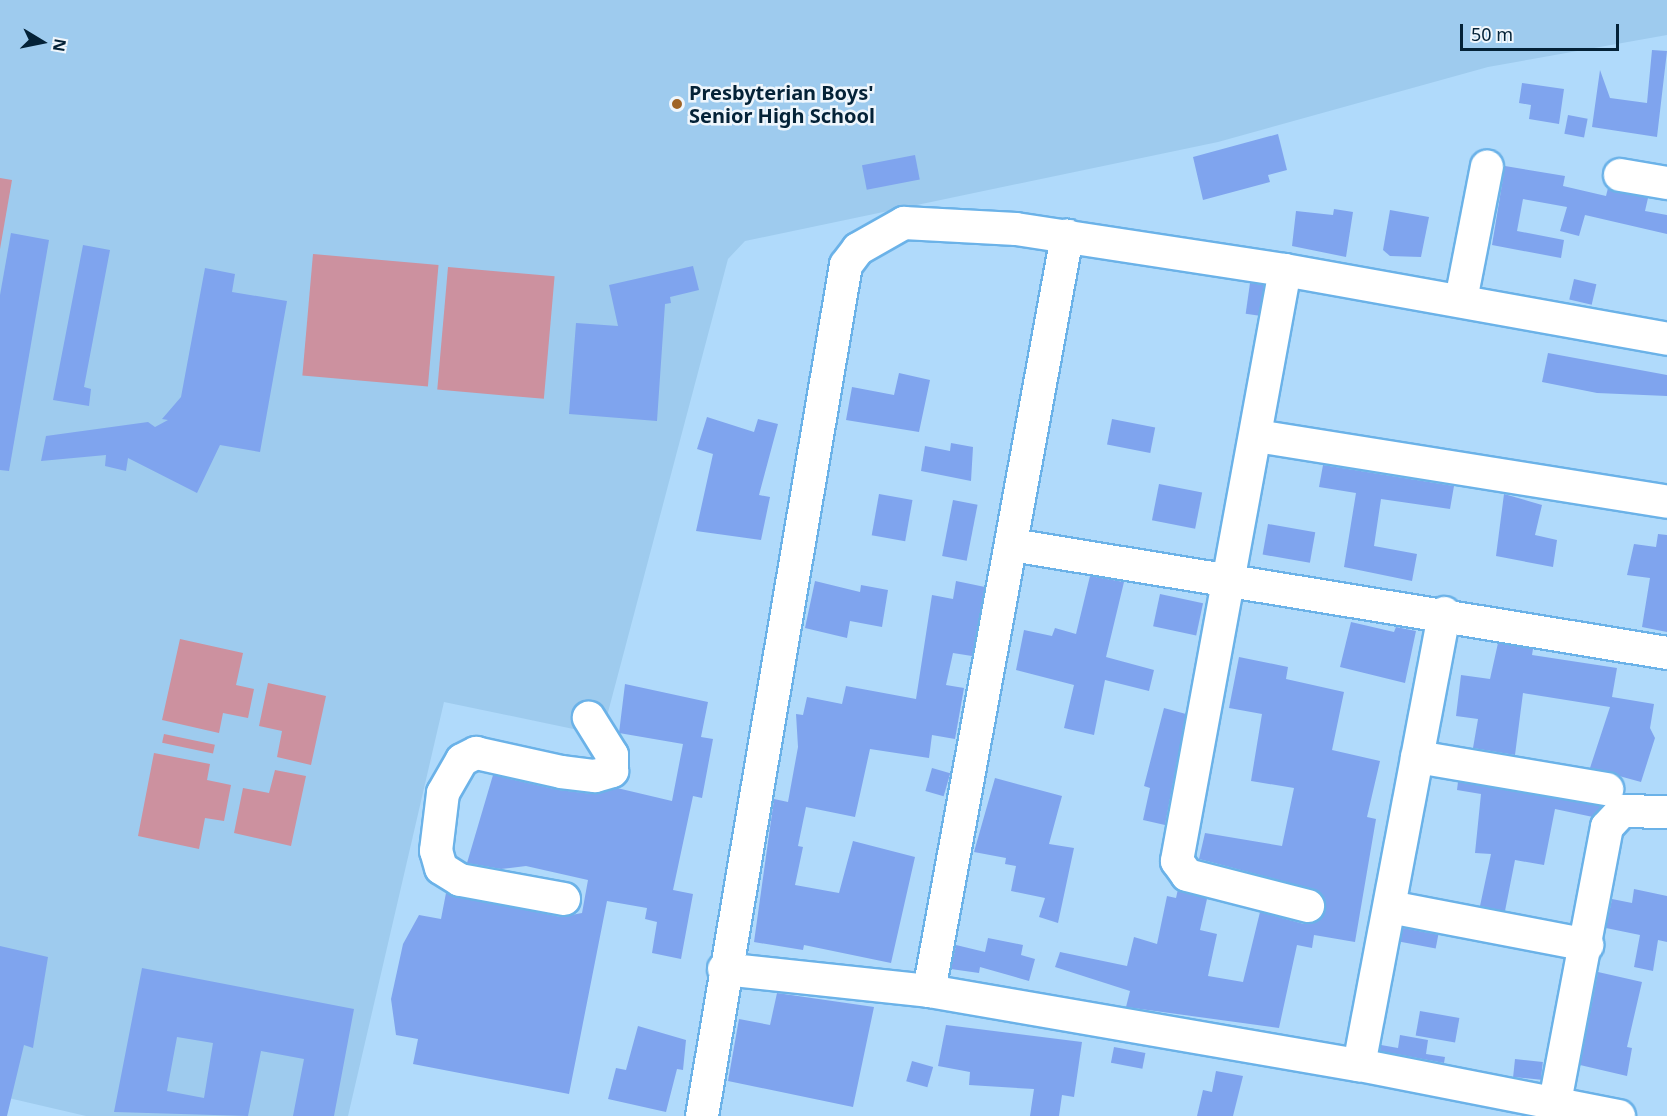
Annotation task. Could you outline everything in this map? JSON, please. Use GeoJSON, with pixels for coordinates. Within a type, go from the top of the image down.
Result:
{"type":"FeatureCollection","features":[{"type":"Feature","properties":{"kind":"street"},"geometry":{"type":"LineString","coordinates":[[1461,300],[1487,166]]}},
{"type":"Feature","properties":{"kind":"street"},"geometry":{"type":"LineString","coordinates":[[1620,175],[1667,183]]}},
{"type":"Feature","properties":{"kind":"street"},"geometry":{"type":"LineString","coordinates":[[702,1116],[724,969],[846,265],[864,245],[904,223],[1067,236],[1461,300],[1667,339]]}},
{"type":"Feature","properties":{"kind":"street"},"geometry":{"type":"LineString","coordinates":[[929,992],[1067,236]]}},
{"type":"Feature","properties":{"kind":"street"},"geometry":{"type":"LineString","coordinates":[[1285,270],[1257,435],[1177,861],[1187,875],[1308,906]]}},
{"type":"Feature","properties":{"kind":"street"},"geometry":{"type":"LineString","coordinates":[[1257,435],[1667,502]]}},
{"type":"Feature","properties":{"kind":"street"},"geometry":{"type":"LineString","coordinates":[[1011,545],[1228,582],[1444,613],[1667,653]]}},
{"type":"Feature","properties":{"kind":"street"},"geometry":{"type":"LineString","coordinates":[[1359,1065],[1444,613]]}},
{"type":"Feature","properties":{"kind":"street"},"geometry":{"type":"LineString","coordinates":[[564,899],[460,880],[441,868],[436,851],[443,793],[462,760],[476,753],[561,772],[595,776],[612,771],[612,755],[589,718]]}},
{"type":"Feature","properties":{"kind":"street"},"geometry":{"type":"LineString","coordinates":[[1417,757],[1607,789]]}},
{"type":"Feature","properties":{"kind":"street"},"geometry":{"type":"LineString","coordinates":[[1556,1102],[1587,945],[1607,827],[1622,811],[1667,812]]}},
{"type":"Feature","properties":{"kind":"street"},"geometry":{"type":"LineString","coordinates":[[1390,907],[1587,945]]}},
{"type":"Feature","properties":{"kind":"street"},"geometry":{"type":"LineString","coordinates":[[724,969],[929,992],[1359,1065],[1619,1116]]}},
{"type":"Feature","properties":{"kind":"shaded area"},"geometry":{"type":"Polygon","coordinates":[[[0,0],[1667,0],[1667,35],[1488,67],[1218,142],[745,241],[728,259],[602,735],[444,702],[348,1116],[86,1116],[0,1096],[0,0]]]}},
{"type":"Feature","properties":{"kind":"shaded area"},"geometry":{"type":"Polygon","coordinates":[[[0,178],[12,180],[0,249],[0,178]]]}},
{"type":"Feature","properties":{"kind":"shaded area"},"geometry":{"type":"Polygon","coordinates":[[[313,254],[439,265],[428,387],[302,376],[313,254]]]}},
{"type":"Feature","properties":{"kind":"shaded area"},"geometry":{"type":"Polygon","coordinates":[[[448,267],[555,276],[544,399],[437,390],[448,267]]]}},
{"type":"Feature","properties":{"kind":"shaded area"},"geometry":{"type":"Polygon","coordinates":[[[180,639],[243,653],[236,685],[254,689],[248,718],[223,713],[219,733],[162,720],[180,639]]]}},
{"type":"Feature","properties":{"kind":"shaded area"},"geometry":{"type":"Polygon","coordinates":[[[268,683],[326,696],[311,765],[277,757],[282,731],[259,726],[268,683]]]}},
{"type":"Feature","properties":{"kind":"shaded area"},"geometry":{"type":"Polygon","coordinates":[[[164,734],[215,745],[213,754],[162,743],[164,734]]]}},
{"type":"Feature","properties":{"kind":"shaded area"},"geometry":{"type":"Polygon","coordinates":[[[154,753],[210,764],[207,780],[231,785],[224,821],[205,818],[199,849],[138,836],[154,753]]]}},
{"type":"Feature","properties":{"kind":"shaded area"},"geometry":{"type":"Polygon","coordinates":[[[275,770],[306,776],[291,846],[234,833],[243,788],[269,793],[275,770]]]}},
{"type":"Feature","properties":{"kind":"building"},"geometry":{"type":"Polygon","coordinates":[[[1652,50],[1667,51],[1657,137],[1592,127],[1600,70],[1610,98],[1647,103],[1652,50]]]}},
{"type":"Feature","properties":{"kind":"building"},"geometry":{"type":"Polygon","coordinates":[[[1522,83],[1564,89],[1559,124],[1529,119],[1531,105],[1519,103],[1522,83]]]}},
{"type":"Feature","properties":{"kind":"building"},"geometry":{"type":"Polygon","coordinates":[[[1568,115],[1588,119],[1584,137],[1564,134],[1568,115]]]}},
{"type":"Feature","properties":{"kind":"building"},"geometry":{"type":"Polygon","coordinates":[[[1278,134],[1287,170],[1268,175],[1270,182],[1203,200],[1193,157],[1278,134]]]}},
{"type":"Feature","properties":{"kind":"building"},"geometry":{"type":"Polygon","coordinates":[[[915,155],[920,180],[867,190],[862,165],[915,155]]]}},
{"type":"Feature","properties":{"kind":"building"},"geometry":{"type":"Polygon","coordinates":[[[1505,166],[1565,176],[1563,186],[1606,196],[1608,188],[1648,198],[1645,211],[1667,215],[1667,234],[1585,215],[1579,236],[1560,231],[1567,207],[1523,199],[1517,231],[1564,240],[1561,258],[1492,245],[1505,166]]]}},
{"type":"Feature","properties":{"kind":"building"},"geometry":{"type":"Polygon","coordinates":[[[1334,209],[1353,212],[1346,257],[1292,246],[1296,211],[1333,215],[1334,209]]]}},
{"type":"Feature","properties":{"kind":"building"},"geometry":{"type":"Polygon","coordinates":[[[1390,210],[1429,217],[1421,257],[1390,256],[1383,250],[1390,210]]]}},
{"type":"Feature","properties":{"kind":"building"},"geometry":{"type":"Polygon","coordinates":[[[11,233],[49,240],[9,471],[0,470],[0,295],[11,233]]]}},
{"type":"Feature","properties":{"kind":"building"},"geometry":{"type":"Polygon","coordinates":[[[83,245],[110,250],[84,387],[91,389],[89,406],[53,400],[83,245]]]}},
{"type":"Feature","properties":{"kind":"building"},"geometry":{"type":"Polygon","coordinates":[[[693,266],[699,290],[670,297],[671,303],[665,304],[657,421],[569,414],[576,323],[618,326],[609,285],[693,266]]]}},
{"type":"Feature","properties":{"kind":"building"},"geometry":{"type":"Polygon","coordinates":[[[205,268],[235,274],[232,292],[287,301],[260,452],[220,445],[197,493],[128,458],[126,471],[105,466],[106,455],[41,461],[46,436],[148,422],[155,427],[168,420],[162,419],[181,397],[205,268]]]}},
{"type":"Feature","properties":{"kind":"building"},"geometry":{"type":"Polygon","coordinates":[[[1574,279],[1596,284],[1592,305],[1569,299],[1574,279]]]}},
{"type":"Feature","properties":{"kind":"building"},"geometry":{"type":"Polygon","coordinates":[[[1250,283],[1264,285],[1260,316],[1246,314],[1250,283]]]}},
{"type":"Feature","properties":{"kind":"building"},"geometry":{"type":"Polygon","coordinates":[[[1548,353],[1667,375],[1667,396],[1597,393],[1542,382],[1548,353]]]}},
{"type":"Feature","properties":{"kind":"building"},"geometry":{"type":"Polygon","coordinates":[[[899,373],[930,380],[919,432],[846,420],[852,387],[894,395],[899,373]]]}},
{"type":"Feature","properties":{"kind":"building"},"geometry":{"type":"Polygon","coordinates":[[[707,417],[754,432],[758,419],[778,424],[759,495],[770,497],[761,540],[696,531],[713,454],[697,449],[707,417]]]}},
{"type":"Feature","properties":{"kind":"building"},"geometry":{"type":"Polygon","coordinates":[[[1112,419],[1155,427],[1150,453],[1107,445],[1112,419]]]}},
{"type":"Feature","properties":{"kind":"building"},"geometry":{"type":"Polygon","coordinates":[[[951,443],[973,447],[971,481],[921,471],[925,446],[950,451],[951,443]]]}},
{"type":"Feature","properties":{"kind":"building"},"geometry":{"type":"Polygon","coordinates":[[[1323,465],[1454,486],[1450,509],[1381,499],[1374,546],[1417,554],[1412,581],[1344,567],[1356,493],[1319,487],[1323,465]]]}},
{"type":"Feature","properties":{"kind":"building"},"geometry":{"type":"Polygon","coordinates":[[[1159,484],[1202,492],[1195,529],[1152,520],[1159,484]]]}},
{"type":"Feature","properties":{"kind":"building"},"geometry":{"type":"Polygon","coordinates":[[[879,494],[912,500],[905,541],[872,535],[879,494]]]}},
{"type":"Feature","properties":{"kind":"building"},"geometry":{"type":"Polygon","coordinates":[[[1504,494],[1542,505],[1535,535],[1557,540],[1553,567],[1496,556],[1504,494]]]}},
{"type":"Feature","properties":{"kind":"building"},"geometry":{"type":"Polygon","coordinates":[[[953,500],[978,505],[967,561],[942,556],[953,500]]]}},
{"type":"Feature","properties":{"kind":"building"},"geometry":{"type":"Polygon","coordinates":[[[1268,524],[1315,532],[1310,563],[1263,555],[1268,524]]]}},
{"type":"Feature","properties":{"kind":"building"},"geometry":{"type":"Polygon","coordinates":[[[1658,534],[1667,535],[1667,632],[1642,627],[1650,578],[1627,575],[1634,544],[1656,547],[1658,534]]]}},
{"type":"Feature","properties":{"kind":"building"},"geometry":{"type":"Polygon","coordinates":[[[1090,576],[1124,582],[1106,657],[1154,670],[1149,691],[1105,680],[1094,735],[1064,728],[1074,685],[1016,670],[1024,630],[1052,636],[1055,628],[1076,634],[1090,576]]]}},
{"type":"Feature","properties":{"kind":"building"},"geometry":{"type":"Polygon","coordinates":[[[815,581],[860,592],[861,585],[888,590],[882,627],[850,621],[847,638],[805,628],[815,581]]]}},
{"type":"Feature","properties":{"kind":"building"},"geometry":{"type":"Polygon","coordinates":[[[956,581],[985,587],[972,656],[953,653],[946,685],[964,688],[955,739],[932,735],[929,758],[870,749],[855,817],[806,807],[798,846],[803,847],[795,885],[839,893],[853,841],[915,857],[891,963],[804,945],[803,950],[754,942],[774,799],[788,802],[798,747],[796,714],[803,715],[807,697],[842,704],[846,686],[916,699],[932,595],[953,599],[956,581]]]}},
{"type":"Feature","properties":{"kind":"building"},"geometry":{"type":"Polygon","coordinates":[[[1160,594],[1203,603],[1196,635],[1153,626],[1160,594]]]}},
{"type":"Feature","properties":{"kind":"building"},"geometry":{"type":"Polygon","coordinates":[[[1351,622],[1394,632],[1396,627],[1416,631],[1405,683],[1340,667],[1351,622]]]}},
{"type":"Feature","properties":{"kind":"building"},"geometry":{"type":"Polygon","coordinates":[[[1498,643],[1533,649],[1532,655],[1617,668],[1612,697],[1654,704],[1650,728],[1655,738],[1641,782],[1590,768],[1610,707],[1523,693],[1515,755],[1473,748],[1478,719],[1456,716],[1461,675],[1490,679],[1498,643]]]}},
{"type":"Feature","properties":{"kind":"building"},"geometry":{"type":"Polygon","coordinates":[[[1239,657],[1288,667],[1286,679],[1344,692],[1332,750],[1380,761],[1367,817],[1376,819],[1355,942],[1314,935],[1312,948],[1297,945],[1279,1028],[1126,1007],[1130,991],[1055,967],[1060,952],[1127,966],[1134,937],[1157,944],[1167,896],[1176,898],[1178,889],[1212,900],[1207,899],[1200,930],[1217,934],[1208,976],[1243,982],[1260,912],[1304,924],[1321,918],[1325,902],[1313,889],[1199,859],[1205,833],[1282,846],[1294,788],[1251,781],[1262,714],[1229,708],[1239,657]]]}},
{"type":"Feature","properties":{"kind":"building"},"geometry":{"type":"Polygon","coordinates":[[[625,684],[708,702],[701,737],[713,739],[702,798],[693,796],[673,890],[693,894],[681,959],[652,953],[657,922],[645,919],[647,908],[607,901],[569,1094],[413,1064],[418,1039],[396,1035],[391,999],[403,944],[419,915],[441,919],[446,893],[561,917],[582,913],[588,880],[526,866],[501,869],[467,863],[493,775],[559,790],[593,794],[617,788],[672,801],[683,744],[619,733],[625,684]]]}},
{"type":"Feature","properties":{"kind":"building"},"geometry":{"type":"Polygon","coordinates":[[[1164,708],[1186,714],[1165,825],[1143,820],[1150,788],[1144,786],[1164,708]]]}},
{"type":"Feature","properties":{"kind":"building"},"geometry":{"type":"Polygon","coordinates":[[[932,768],[950,773],[944,796],[925,791],[932,768]]]}},
{"type":"Feature","properties":{"kind":"building"},"geometry":{"type":"Polygon","coordinates":[[[995,778],[1062,796],[1049,844],[1074,848],[1058,923],[1039,917],[1045,898],[1011,891],[1016,866],[1005,864],[1006,858],[974,852],[995,778]]]}},
{"type":"Feature","properties":{"kind":"building"},"geometry":{"type":"Polygon","coordinates":[[[1458,782],[1602,806],[1593,817],[1555,809],[1544,865],[1515,860],[1505,911],[1480,906],[1491,854],[1475,853],[1481,794],[1457,790],[1458,782]]]}},
{"type":"Feature","properties":{"kind":"building"},"geometry":{"type":"Polygon","coordinates":[[[1634,889],[1667,896],[1667,942],[1658,940],[1653,971],[1634,967],[1640,935],[1606,928],[1612,899],[1632,903],[1634,889]]]}},
{"type":"Feature","properties":{"kind":"building"},"geometry":{"type":"Polygon","coordinates":[[[1403,928],[1438,935],[1436,949],[1400,942],[1403,928]]]}},
{"type":"Feature","properties":{"kind":"building"},"geometry":{"type":"Polygon","coordinates":[[[988,938],[1023,945],[1021,955],[1035,959],[1029,981],[980,967],[979,973],[951,969],[956,945],[985,952],[988,938]]]}},
{"type":"Feature","properties":{"kind":"building"},"geometry":{"type":"Polygon","coordinates":[[[0,946],[48,957],[33,1048],[24,1045],[7,1116],[0,1116],[0,946]]]}},
{"type":"Feature","properties":{"kind":"building"},"geometry":{"type":"Polygon","coordinates":[[[142,968],[354,1009],[334,1116],[293,1116],[304,1059],[261,1051],[248,1116],[114,1112],[142,968]],[[177,1037],[167,1091],[204,1098],[213,1043],[177,1037]]]}},
{"type":"Feature","properties":{"kind":"building"},"geometry":{"type":"Polygon","coordinates":[[[1598,972],[1642,982],[1627,1047],[1632,1048],[1627,1076],[1580,1065],[1598,972]]]}},
{"type":"Feature","properties":{"kind":"building"},"geometry":{"type":"Polygon","coordinates":[[[777,993],[874,1007],[853,1107],[728,1081],[739,1019],[770,1025],[777,993]]]}},
{"type":"Feature","properties":{"kind":"building"},"geometry":{"type":"Polygon","coordinates":[[[1420,1011],[1459,1018],[1455,1043],[1416,1036],[1420,1011]]]}},
{"type":"Feature","properties":{"kind":"building"},"geometry":{"type":"Polygon","coordinates":[[[946,1025],[1082,1042],[1074,1097],[1062,1095],[1059,1116],[1030,1116],[1034,1089],[969,1085],[970,1072],[938,1066],[946,1025]]]}},
{"type":"Feature","properties":{"kind":"building"},"geometry":{"type":"Polygon","coordinates":[[[638,1026],[686,1040],[683,1070],[677,1069],[666,1112],[608,1099],[616,1068],[626,1070],[638,1026]]]}},
{"type":"Feature","properties":{"kind":"building"},"geometry":{"type":"Polygon","coordinates":[[[1400,1035],[1428,1040],[1426,1054],[1445,1057],[1444,1063],[1380,1051],[1381,1045],[1398,1048],[1400,1035]]]}},
{"type":"Feature","properties":{"kind":"building"},"geometry":{"type":"Polygon","coordinates":[[[1114,1047],[1145,1053],[1142,1069],[1111,1063],[1114,1047]]]}},
{"type":"Feature","properties":{"kind":"building"},"geometry":{"type":"Polygon","coordinates":[[[1515,1059],[1543,1062],[1541,1080],[1513,1077],[1515,1059]]]}},
{"type":"Feature","properties":{"kind":"building"},"geometry":{"type":"Polygon","coordinates":[[[912,1061],[933,1067],[927,1087],[906,1081],[912,1061]]]}},
{"type":"Feature","properties":{"kind":"building"},"geometry":{"type":"Polygon","coordinates":[[[1216,1071],[1243,1076],[1233,1116],[1197,1116],[1203,1090],[1212,1092],[1216,1071]]]}},
{"type":"Feature","properties":{"kind":"place","name":"Presbyterian Boys' Senior High School"},"geometry":{"type":"Point","coordinates":[677,104]}}]}
